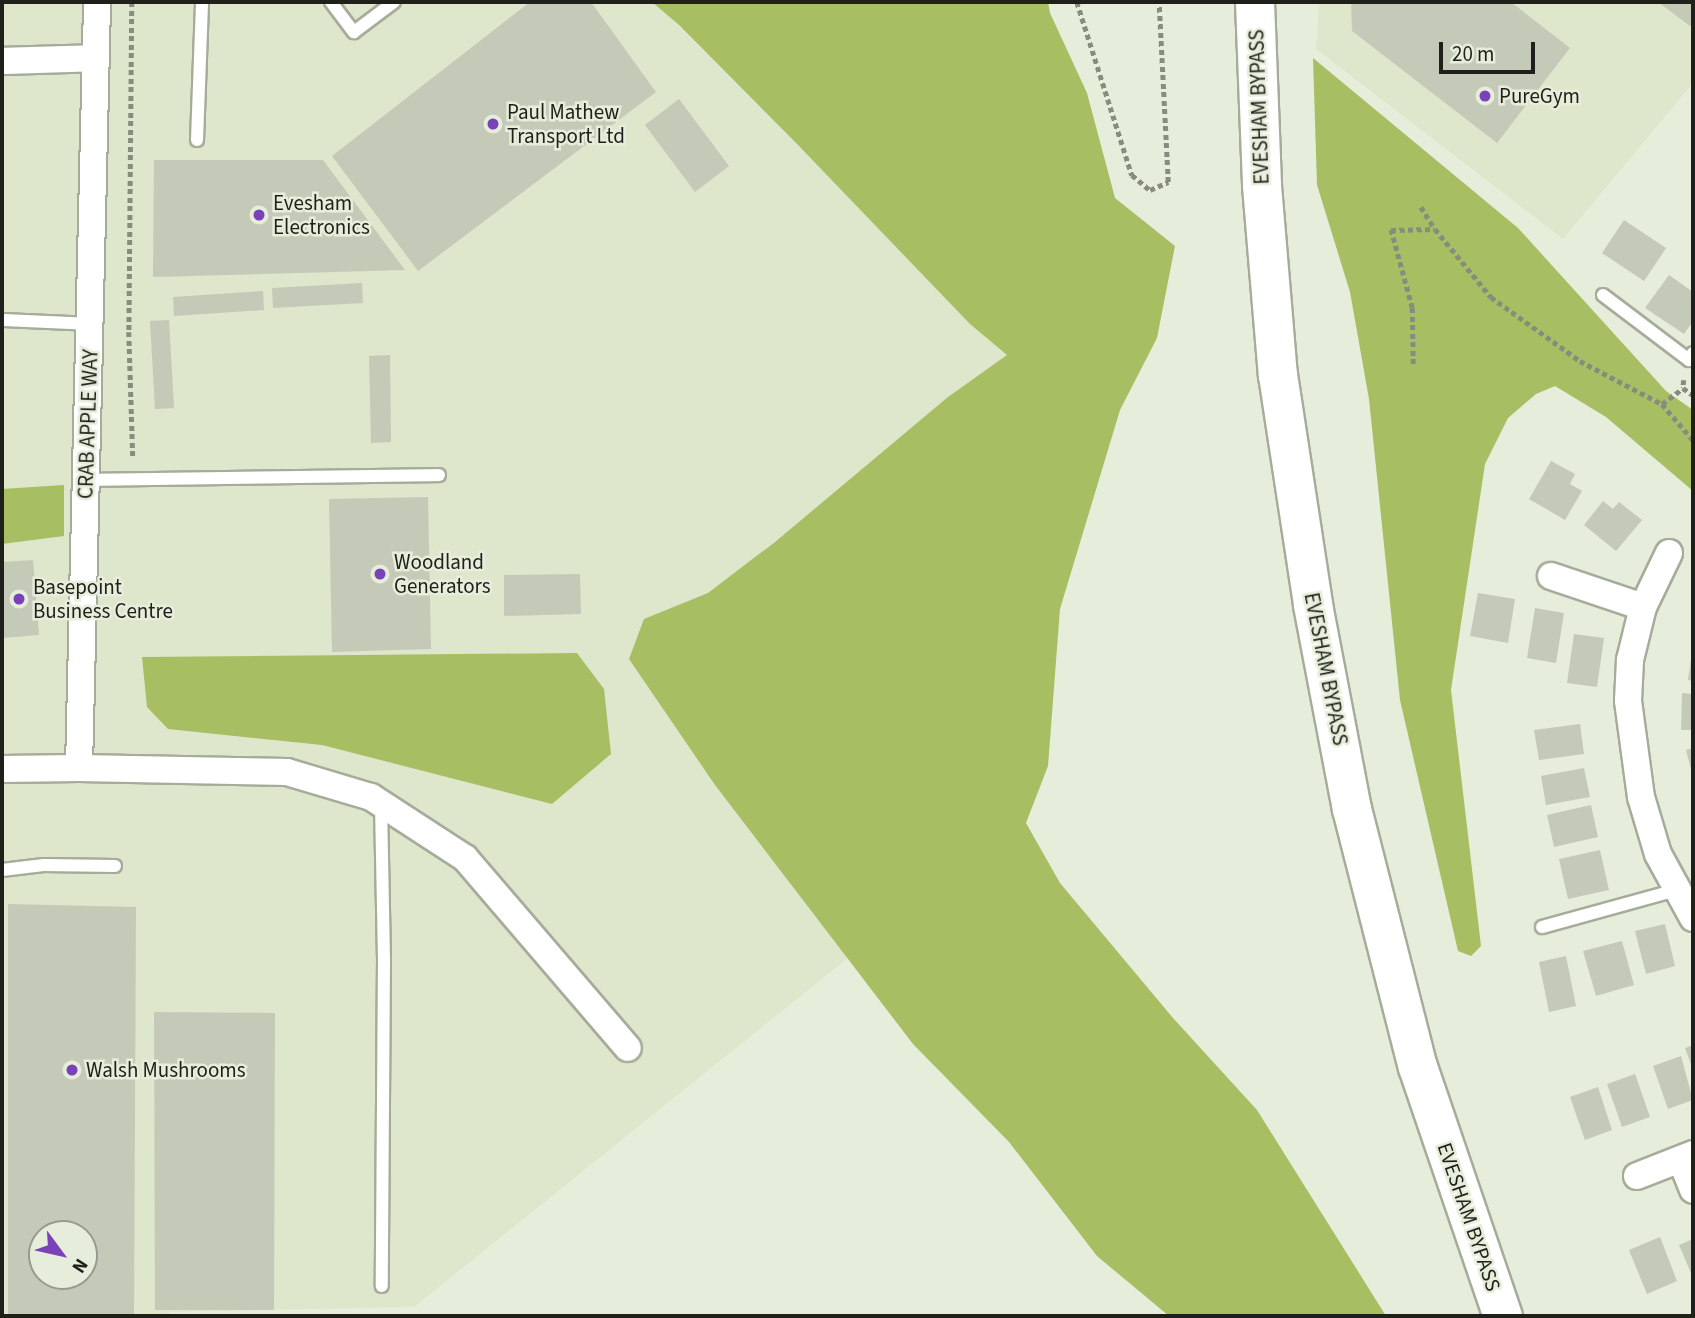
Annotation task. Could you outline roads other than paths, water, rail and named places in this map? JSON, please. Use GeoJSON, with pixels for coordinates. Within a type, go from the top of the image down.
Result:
{"type":"FeatureCollection","features":[{"type":"Feature","properties":{"kind":"highway","name":"EVESHAM BYPASS"},"geometry":{"type":"LineString","coordinates":[[1255,2],[1261,172],[1278,375],[1313,605],[1352,809],[1418,1067],[1503,1316]]}},
{"type":"Feature","properties":{"kind":"street","name":"CRAB APPLE WAY"},"geometry":{"type":"LineString","coordinates":[[79,768],[92,324],[97,2]]}},
{"type":"Feature","properties":{"kind":"street"},"geometry":{"type":"LineString","coordinates":[[2,61],[96,58]]}},
{"type":"Feature","properties":{"kind":"street"},"geometry":{"type":"LineString","coordinates":[[1669,553],[1643,607],[1630,660],[1628,701],[1641,797],[1658,854],[1686,901]]}},
{"type":"Feature","properties":{"kind":"street"},"geometry":{"type":"LineString","coordinates":[[1551,576],[1643,607]]}},
{"type":"Feature","properties":{"kind":"street"},"geometry":{"type":"LineString","coordinates":[[2,769],[287,772],[371,797],[465,858],[628,1048]]}},
{"type":"Feature","properties":{"kind":"street"},"geometry":{"type":"LineString","coordinates":[[1637,1176],[1687,1157],[1693,1190]]}},
{"type":"Feature","properties":{"kind":"lane"},"geometry":{"type":"LineString","coordinates":[[197,141],[204,22],[202,2]]}},
{"type":"Feature","properties":{"kind":"lane"},"geometry":{"type":"LineString","coordinates":[[331,2],[354,33],[394,2]]}},
{"type":"Feature","properties":{"kind":"lane"},"geometry":{"type":"LineString","coordinates":[[1603,295],[1689,360],[1693,353]]}},
{"type":"Feature","properties":{"kind":"lane"},"geometry":{"type":"LineString","coordinates":[[2,320],[92,324]]}},
{"type":"Feature","properties":{"kind":"lane"},"geometry":{"type":"LineString","coordinates":[[86,481],[439,475]]}},
{"type":"Feature","properties":{"kind":"lane"},"geometry":{"type":"LineString","coordinates":[[381,803],[384,959],[382,1286]]}},
{"type":"Feature","properties":{"kind":"lane"},"geometry":{"type":"LineString","coordinates":[[2,870],[44,865],[115,866]]}},
{"type":"Feature","properties":{"kind":"lane"},"geometry":{"type":"LineString","coordinates":[[1542,927],[1686,901]]}},
{"type":"Feature","properties":{"kind":"place","name":"PureGym"},"geometry":{"type":"Point","coordinates":[1485,96]}},
{"type":"Feature","properties":{"kind":"place","name":"Paul Mathew Transport Ltd"},"geometry":{"type":"Point","coordinates":[493,124]}},
{"type":"Feature","properties":{"kind":"place","name":"Evesham Electronics"},"geometry":{"type":"Point","coordinates":[259,215]}},
{"type":"Feature","properties":{"kind":"place","name":"Woodland Generators"},"geometry":{"type":"Point","coordinates":[380,574]}},
{"type":"Feature","properties":{"kind":"place","name":"Basepoint Business Centre"},"geometry":{"type":"Point","coordinates":[19,599]}},
{"type":"Feature","properties":{"kind":"place","name":"Walsh Mushrooms"},"geometry":{"type":"Point","coordinates":[72,1070]}}]}
